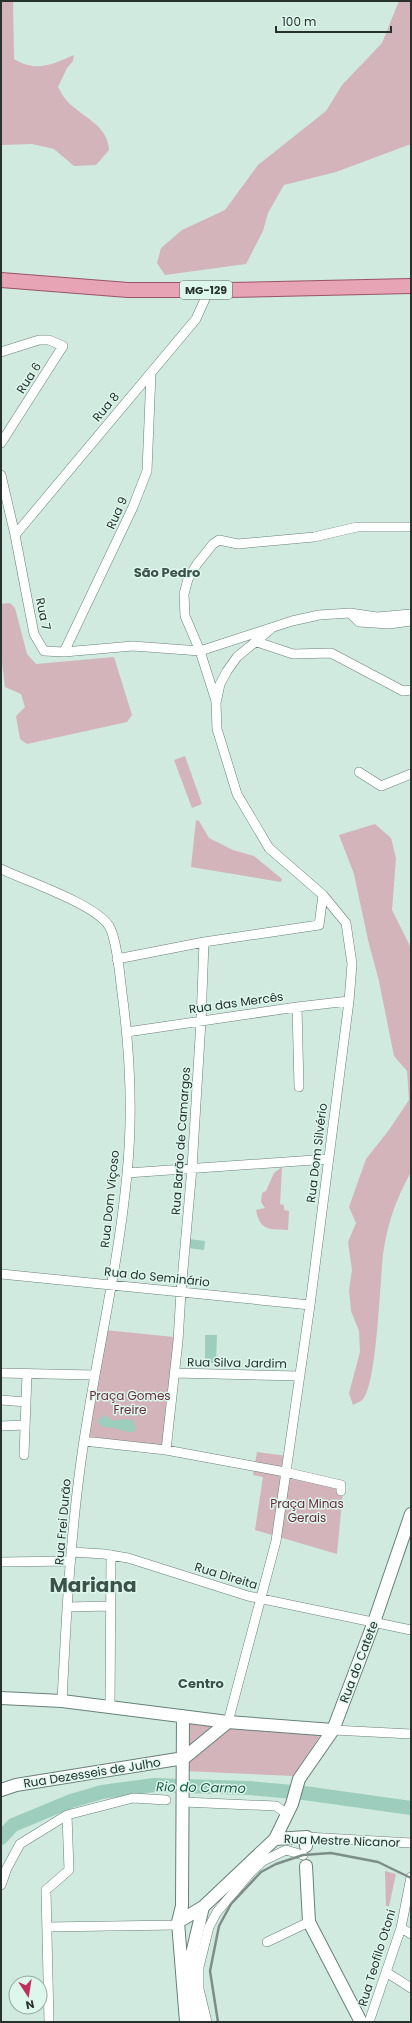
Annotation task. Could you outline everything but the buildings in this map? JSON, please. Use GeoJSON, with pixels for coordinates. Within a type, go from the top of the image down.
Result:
{"type":"FeatureCollection","features":[{"type":"Feature","properties":{"kind":"main road","name":"MG-129"},"geometry":{"type":"LineString","coordinates":[[1,280],[128,290],[411,286]]}},
{"type":"Feature","properties":{"kind":"street","name":"Rua 8"},"geometry":{"type":"LineString","coordinates":[[15,535],[196,319],[209,290]]}},
{"type":"Feature","properties":{"kind":"street","name":"Rua 6"},"geometry":{"type":"LineString","coordinates":[[1,352],[39,340],[49,340],[63,346],[1,443]]}},
{"type":"Feature","properties":{"kind":"street","name":"Rua 9"},"geometry":{"type":"LineString","coordinates":[[64,652],[133,507],[147,471],[151,372]]}},
{"type":"Feature","properties":{"kind":"street","name":"Rua 7"},"geometry":{"type":"LineString","coordinates":[[1,475],[15,535],[34,634],[44,651],[64,652],[133,646],[200,651]]}},
{"type":"Feature","properties":{"kind":"street"},"geometry":{"type":"LineString","coordinates":[[216,703],[200,651],[185,616],[184,594],[188,580],[197,564],[213,544],[219,540],[238,544],[314,537],[357,527],[411,527]]}},
{"type":"Feature","properties":{"kind":"street"},"geometry":{"type":"LineString","coordinates":[[200,651],[292,621],[319,615],[350,613],[377,617],[411,614]]}},
{"type":"Feature","properties":{"kind":"street"},"geometry":{"type":"LineString","coordinates":[[350,613],[359,622],[389,624],[411,621]]}},
{"type":"Feature","properties":{"kind":"street"},"geometry":{"type":"LineString","coordinates":[[216,703],[220,684],[237,657],[257,642],[272,628]]}},
{"type":"Feature","properties":{"kind":"street"},"geometry":{"type":"LineString","coordinates":[[257,642],[293,654],[331,653],[403,690],[411,690]]}},
{"type":"Feature","properties":{"kind":"street","name":"Rua Dom Silvério"},"geometry":{"type":"LineString","coordinates":[[216,703],[217,729],[237,794],[269,848],[323,895],[346,923],[352,964],[349,1001],[310,1305],[298,1376],[285,1472]]}},
{"type":"Feature","properties":{"kind":"street"},"geometry":{"type":"LineString","coordinates":[[359,772],[381,786],[411,774]]}},
{"type":"Feature","properties":{"kind":"street","name":"Rua Dom Viçoso"},"geometry":{"type":"LineString","coordinates":[[1,869],[85,907],[103,919],[110,928],[117,959],[127,1032],[130,1102],[127,1173],[112,1284],[94,1375],[84,1441]]}},
{"type":"Feature","properties":{"kind":"street"},"geometry":{"type":"LineString","coordinates":[[117,959],[204,942],[319,925],[323,895]]}},
{"type":"Feature","properties":{"kind":"street","name":"Rua Barão de Camargos"},"geometry":{"type":"LineString","coordinates":[[175,1373],[192,1168],[204,942]]}},
{"type":"Feature","properties":{"kind":"street","name":"Rua das Mercês"},"geometry":{"type":"LineString","coordinates":[[127,1032],[297,1007],[349,1001]]}},
{"type":"Feature","properties":{"kind":"street"},"geometry":{"type":"LineString","coordinates":[[297,1007],[299,1087]]}},
{"type":"Feature","properties":{"kind":"street"},"geometry":{"type":"LineString","coordinates":[[127,1173],[328,1159]]}},
{"type":"Feature","properties":{"kind":"street","name":"Rua do Seminário"},"geometry":{"type":"LineString","coordinates":[[1,1274],[310,1305]]}},
{"type":"Feature","properties":{"kind":"street"},"geometry":{"type":"LineString","coordinates":[[1,1373],[94,1375]]}},
{"type":"Feature","properties":{"kind":"street"},"geometry":{"type":"LineString","coordinates":[[166,1450],[175,1373]]}},
{"type":"Feature","properties":{"kind":"street","name":"Rua Silva Jardim"},"geometry":{"type":"LineString","coordinates":[[175,1373],[298,1376]]}},
{"type":"Feature","properties":{"kind":"street"},"geometry":{"type":"LineString","coordinates":[[24,1455],[27,1374]]}},
{"type":"Feature","properties":{"kind":"street"},"geometry":{"type":"LineString","coordinates":[[1,1400],[26,1402]]}},
{"type":"Feature","properties":{"kind":"street"},"geometry":{"type":"LineString","coordinates":[[1,1426],[25,1425]]}},
{"type":"Feature","properties":{"kind":"street"},"geometry":{"type":"LineString","coordinates":[[84,1441],[166,1450],[285,1472],[341,1485],[341,1491]]}},
{"type":"Feature","properties":{"kind":"street","name":"Rua Frei Durão"},"geometry":{"type":"LineString","coordinates":[[62,1702],[67,1607],[84,1441]]}},
{"type":"Feature","properties":{"kind":"street"},"geometry":{"type":"LineString","coordinates":[[184,1758],[228,1722],[276,1541],[285,1472]]}},
{"type":"Feature","properties":{"kind":"street","name":"Rua do Catete"},"geometry":{"type":"LineString","coordinates":[[276,1839],[289,1809],[299,1780],[333,1730],[374,1622],[411,1514]]}},
{"type":"Feature","properties":{"kind":"street"},"geometry":{"type":"LineString","coordinates":[[110,1708],[111,1555]]}},
{"type":"Feature","properties":{"kind":"street","name":"Rua Direita"},"geometry":{"type":"LineString","coordinates":[[1,1562],[72,1556],[111,1555],[148,1564],[232,1592],[411,1630]]}},
{"type":"Feature","properties":{"kind":"street"},"geometry":{"type":"LineString","coordinates":[[67,1607],[110,1606]]}},
{"type":"Feature","properties":{"kind":"street"},"geometry":{"type":"LineString","coordinates":[[1,1698],[62,1702],[228,1722],[411,1734]]}},
{"type":"Feature","properties":{"kind":"street"},"geometry":{"type":"LineString","coordinates":[[183,1716],[184,1799],[182,1906],[178,1922],[186,2022]]}},
{"type":"Feature","properties":{"kind":"street","name":"Rua Dezesseis de Julho"},"geometry":{"type":"LineString","coordinates":[[1,1790],[16,1785],[184,1758]]}},
{"type":"Feature","properties":{"kind":"street"},"geometry":{"type":"LineString","coordinates":[[1,1885],[7,1868],[20,1844],[67,1815],[133,1798],[166,1800]]}},
{"type":"Feature","properties":{"kind":"street"},"geometry":{"type":"LineString","coordinates":[[184,1799],[276,1806],[289,1809]]}},
{"type":"Feature","properties":{"kind":"street"},"geometry":{"type":"LineString","coordinates":[[48,2022],[46,1890],[69,1870],[67,1815]]}},
{"type":"Feature","properties":{"kind":"street","name":"Rua Mestre Nicanor"},"geometry":{"type":"LineString","coordinates":[[178,1922],[203,1907],[276,1839],[306,1851],[411,1843]]}},
{"type":"Feature","properties":{"kind":"street"},"geometry":{"type":"LineString","coordinates":[[207,2022],[199,1989],[199,1967],[209,1926],[217,1912],[238,1886],[263,1860],[286,1850],[306,1851],[309,1922],[361,2022]]}},
{"type":"Feature","properties":{"kind":"street","name":"Rua Teofilo Otoni"},"geometry":{"type":"LineString","coordinates":[[369,2022],[401,1928],[411,1877]]}},
{"type":"Feature","properties":{"kind":"street"},"geometry":{"type":"LineString","coordinates":[[182,1906],[203,1907],[191,1958]]}},
{"type":"Feature","properties":{"kind":"street"},"geometry":{"type":"LineString","coordinates":[[47,1926],[175,1926],[178,1922]]}},
{"type":"Feature","properties":{"kind":"street"},"geometry":{"type":"LineString","coordinates":[[178,1922],[191,1958],[198,2022]]}},
{"type":"Feature","properties":{"kind":"street"},"geometry":{"type":"LineString","coordinates":[[267,1942],[309,1922]]}},
{"type":"Feature","properties":{"kind":"street"},"geometry":{"type":"LineString","coordinates":[[401,1928],[411,1934]]}},
{"type":"Feature","properties":{"kind":"street"},"geometry":{"type":"LineString","coordinates":[[386,1972],[411,1988]]}},
{"type":"Feature","properties":{"kind":"green space"},"geometry":{"type":"Polygon","coordinates":[[[1,1],[13,1],[14,59],[30,66],[44,66],[74,55],[73,61],[67,68],[58,87],[67,101],[93,122],[108,141],[109,150],[96,165],[74,166],[54,149],[32,144],[1,145],[1,1]]]}},
{"type":"Feature","properties":{"kind":"green space"},"geometry":{"type":"Polygon","coordinates":[[[399,1],[411,1],[411,144],[336,172],[284,185],[268,213],[263,231],[246,264],[165,275],[157,263],[161,248],[182,230],[225,210],[258,165],[326,111],[342,85],[382,43],[399,1]]]}},
{"type":"Feature","properties":{"kind":"green space"},"geometry":{"type":"Polygon","coordinates":[[[10,603],[15,608],[27,654],[36,664],[114,657],[132,715],[127,722],[27,744],[20,739],[16,716],[25,707],[21,694],[5,687],[1,653],[1,604],[10,603]]]}},
{"type":"Feature","properties":{"kind":"green space"},"geometry":{"type":"Polygon","coordinates":[[[185,756],[202,804],[192,808],[174,760],[185,756]]]}},
{"type":"Feature","properties":{"kind":"green space"},"geometry":{"type":"Polygon","coordinates":[[[196,820],[199,821],[209,838],[233,850],[254,856],[282,879],[281,882],[191,867],[196,820]]]}},
{"type":"Feature","properties":{"kind":"green space"},"geometry":{"type":"Polygon","coordinates":[[[375,824],[391,838],[396,858],[392,910],[411,948],[411,1172],[393,1212],[387,1233],[383,1255],[372,1374],[368,1390],[362,1400],[353,1405],[349,1393],[360,1352],[359,1331],[351,1311],[349,1290],[352,1270],[348,1242],[356,1223],[349,1207],[366,1159],[389,1130],[409,1100],[407,1071],[394,1056],[379,981],[368,940],[354,874],[339,835],[375,824]]]}},
{"type":"Feature","properties":{"kind":"green space"},"geometry":{"type":"Polygon","coordinates":[[[282,1167],[280,1204],[284,1205],[284,1210],[289,1211],[288,1230],[266,1228],[260,1222],[256,1210],[265,1208],[261,1202],[262,1193],[266,1191],[274,1173],[282,1167]]]}},
{"type":"Feature","properties":{"kind":"green space","name":"Praça Gomes Freire"},"geometry":{"type":"Polygon","coordinates":[[[105,1330],[174,1337],[164,1448],[85,1436],[105,1330]]]}},
{"type":"Feature","properties":{"kind":"green space","name":"Praça Minas Gerais"},"geometry":{"type":"Polygon","coordinates":[[[257,1452],[287,1456],[285,1476],[344,1480],[337,1554],[255,1530],[263,1477],[253,1475],[257,1452]]]}},
{"type":"Feature","properties":{"kind":"green space"},"geometry":{"type":"Polygon","coordinates":[[[184,1720],[321,1734],[293,1776],[184,1771],[184,1720]]]}},
{"type":"Feature","properties":{"kind":"green space"},"geometry":{"type":"Polygon","coordinates":[[[385,1871],[396,1874],[389,1906],[386,1906],[385,1871]]]}},
{"type":"Feature","properties":{"kind":"shaded area"},"geometry":{"type":"Polygon","coordinates":[[[189,1239],[205,1241],[204,1250],[188,1248],[189,1239]]]}},
{"type":"Feature","properties":{"kind":"shaded area"},"geometry":{"type":"Polygon","coordinates":[[[205,1335],[217,1335],[216,1363],[205,1363],[205,1335]]]}},
{"type":"Feature","properties":{"kind":"shaded area"},"geometry":{"type":"Polygon","coordinates":[[[105,1415],[113,1421],[124,1419],[133,1420],[136,1428],[134,1432],[102,1427],[97,1421],[105,1415]]]}},
{"type":"Feature","properties":{"kind":"waterway","name":"Rio do Carmo"},"geometry":{"type":"LineString","coordinates":[[1,1838],[13,1825],[71,1801],[102,1792],[154,1785],[249,1788],[304,1793],[411,1808]]}},
{"type":"Feature","properties":{"kind":"railway"},"geometry":{"type":"LineString","coordinates":[[218,2022],[210,1971],[219,1926],[231,1904],[261,1872],[276,1864],[303,1855],[331,1853],[378,1862],[411,1878]]}},
{"type":"Feature","properties":{"kind":"district","name":"São Pedro"},"geometry":{"type":"Point","coordinates":[167,572]}},
{"type":"Feature","properties":{"kind":"district","name":"Mariana"},"geometry":{"type":"Point","coordinates":[93,1585]}},
{"type":"Feature","properties":{"kind":"district","name":"Centro"},"geometry":{"type":"Point","coordinates":[201,1683]}}]}
